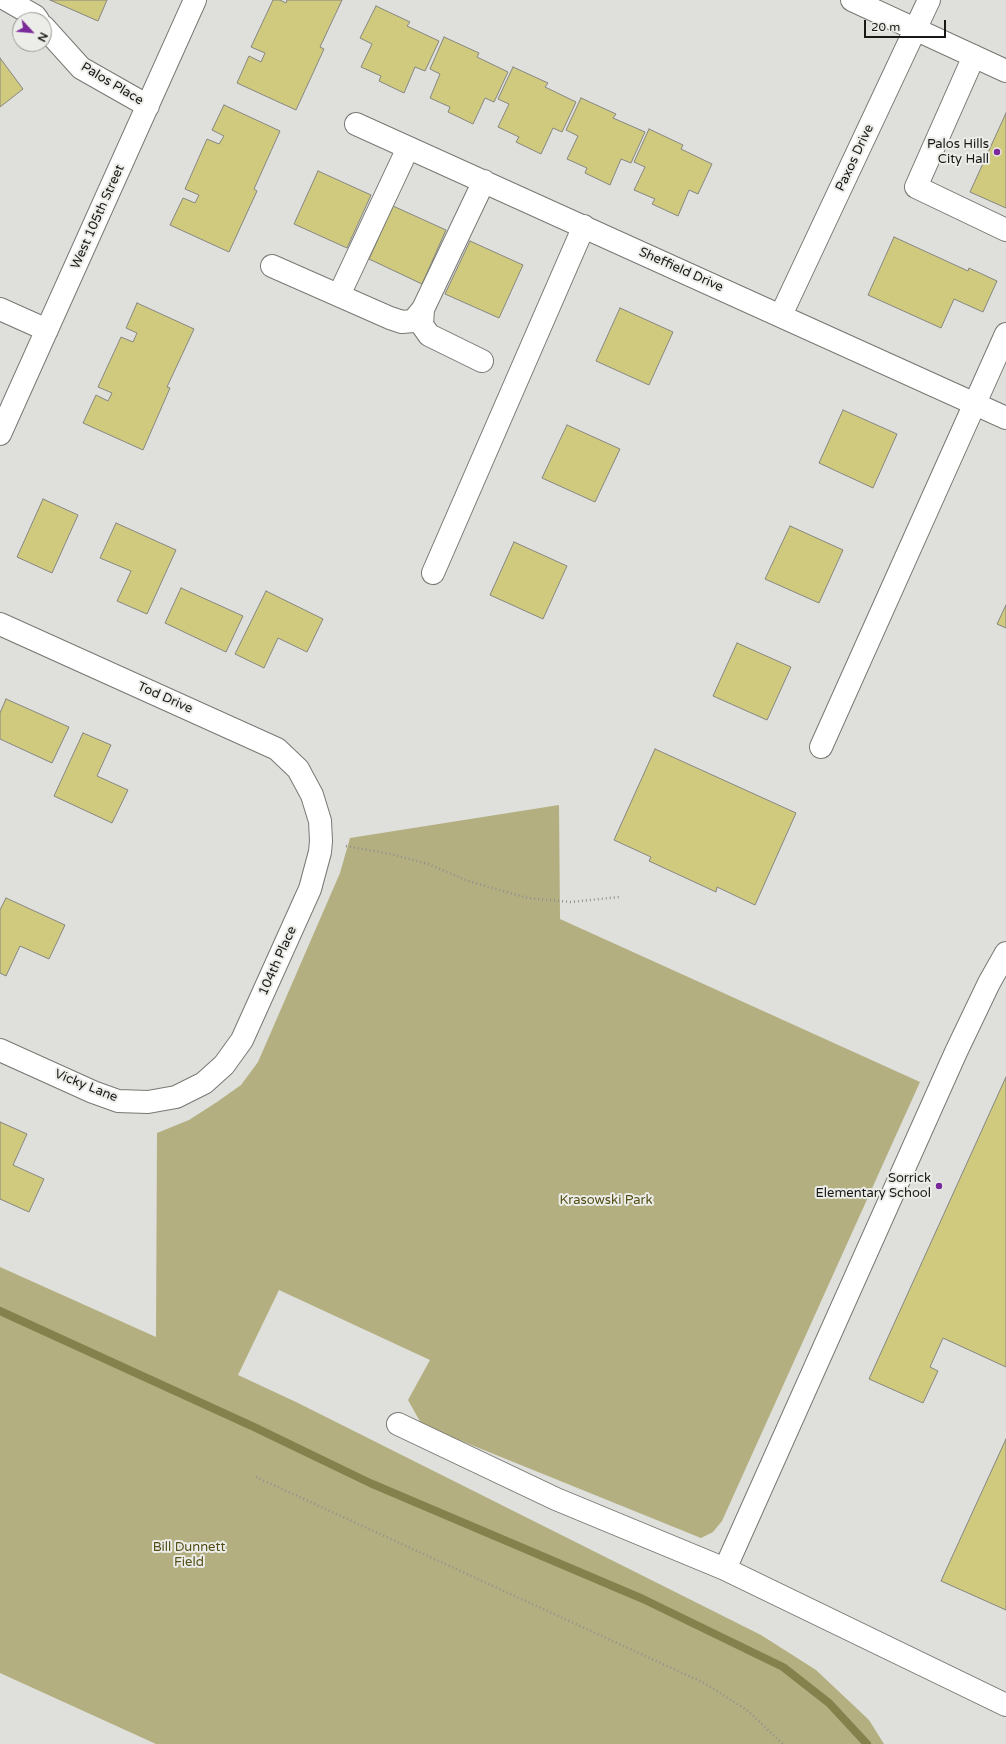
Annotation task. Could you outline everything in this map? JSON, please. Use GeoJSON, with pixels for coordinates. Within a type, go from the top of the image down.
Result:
{"type":"FeatureCollection","features":[{"type":"Feature","properties":{"kind":"street"},"geometry":{"type":"LineString","coordinates":[[6,0],[27,12]]}},
{"type":"Feature","properties":{"kind":"street","name":"West 105th Street"},"geometry":{"type":"LineString","coordinates":[[0,434],[196,0]]}},
{"type":"Feature","properties":{"kind":"street"},"geometry":{"type":"LineString","coordinates":[[852,0],[1006,71]]}},
{"type":"Feature","properties":{"kind":"street","name":"Paxos Drive"},"geometry":{"type":"LineString","coordinates":[[781,315],[929,0]]}},
{"type":"Feature","properties":{"kind":"street","name":"Palos Place"},"geometry":{"type":"LineString","coordinates":[[52,37],[81,68],[148,106]]}},
{"type":"Feature","properties":{"kind":"street"},"geometry":{"type":"LineString","coordinates":[[974,56],[916,187],[1006,230]]}},
{"type":"Feature","properties":{"kind":"street","name":"Sheffield Drive"},"geometry":{"type":"LineString","coordinates":[[356,124],[1006,418]]}},
{"type":"Feature","properties":{"kind":"street"},"geometry":{"type":"LineString","coordinates":[[339,295],[408,148]]}},
{"type":"Feature","properties":{"kind":"street"},"geometry":{"type":"LineString","coordinates":[[272,266],[390,318],[402,322],[413,321],[423,309],[484,181]]}},
{"type":"Feature","properties":{"kind":"street"},"geometry":{"type":"LineString","coordinates":[[433,573],[584,226]]}},
{"type":"Feature","properties":{"kind":"street"},"geometry":{"type":"LineString","coordinates":[[0,309],[47,330]]}},
{"type":"Feature","properties":{"kind":"street"},"geometry":{"type":"LineString","coordinates":[[423,309],[422,324],[429,336],[482,361]]}},
{"type":"Feature","properties":{"kind":"street"},"geometry":{"type":"LineString","coordinates":[[822,747],[1006,334]]}},
{"type":"Feature","properties":{"kind":"street","name":"Tod Drive"},"geometry":{"type":"LineString","coordinates":[[0,624],[277,749],[298,768],[312,795]]}},
{"type":"Feature","properties":{"kind":"street","name":"104th Place"},"geometry":{"type":"LineString","coordinates":[[176,1098],[204,1083],[224,1065],[242,1040],[310,889],[320,852],[321,840],[320,821],[312,795]]}},
{"type":"Feature","properties":{"kind":"street"},"geometry":{"type":"LineString","coordinates":[[725,1569],[956,1052],[989,982],[1006,953]]}},
{"type":"Feature","properties":{"kind":"street","name":"Vicky Lane"},"geometry":{"type":"LineString","coordinates":[[0,1050],[92,1092],[118,1101],[148,1102],[176,1098]]}},
{"type":"Feature","properties":{"kind":"street"},"geometry":{"type":"LineString","coordinates":[[398,1424],[556,1498],[725,1569],[1006,1705]]}},
{"type":"Feature","properties":{"kind":"path"},"geometry":{"type":"LineString","coordinates":[[321,840],[391,854],[420,862],[468,881],[528,898],[571,902],[619,897]]}},
{"type":"Feature","properties":{"kind":"path"},"geometry":{"type":"LineString","coordinates":[[256,1477],[704,1682],[747,1710],[783,1744]]}},
{"type":"Feature","properties":{"kind":"green space"},"geometry":{"type":"Polygon","coordinates":[[[559,805],[560,919],[920,1082],[722,1521],[713,1532],[701,1538],[422,1425],[408,1400],[430,1360],[279,1290],[238,1375],[296,1402],[761,1635],[816,1670],[869,1720],[884,1744],[156,1744],[0,1673],[0,1267],[156,1337],[157,1133],[189,1120],[217,1102],[241,1085],[258,1062],[340,873],[350,838],[559,805]]]}},
{"type":"Feature","properties":{"kind":"building"},"geometry":{"type":"Polygon","coordinates":[[[50,0],[107,0],[98,21],[50,0]]]}},
{"type":"Feature","properties":{"kind":"building"},"geometry":{"type":"Polygon","coordinates":[[[273,0],[280,0],[286,3],[287,0],[342,0],[320,47],[324,49],[296,110],[237,83],[249,56],[261,62],[265,53],[251,47],[273,0]]]}},
{"type":"Feature","properties":{"kind":"building"},"geometry":{"type":"Polygon","coordinates":[[[376,6],[410,22],[407,26],[439,41],[425,71],[415,67],[404,93],[379,81],[381,76],[361,67],[372,44],[360,38],[376,6]]]}},
{"type":"Feature","properties":{"kind":"building"},"geometry":{"type":"Polygon","coordinates":[[[444,37],[479,53],[477,57],[508,72],[494,102],[485,98],[473,124],[448,112],[450,107],[430,98],[440,74],[430,69],[444,37]]]}},
{"type":"Feature","properties":{"kind":"building"},"geometry":{"type":"Polygon","coordinates":[[[0,58],[23,89],[0,107],[0,58]]]}},
{"type":"Feature","properties":{"kind":"building"},"geometry":{"type":"Polygon","coordinates":[[[513,67],[548,83],[545,87],[576,102],[562,132],[553,128],[541,154],[516,142],[519,137],[498,127],[509,104],[498,99],[513,67]]]}},
{"type":"Feature","properties":{"kind":"building"},"geometry":{"type":"Polygon","coordinates":[[[581,98],[616,114],[613,118],[645,132],[631,163],[621,159],[610,185],[585,173],[587,168],[567,159],[578,136],[566,130],[581,98]]]}},
{"type":"Feature","properties":{"kind":"building"},"geometry":{"type":"Polygon","coordinates":[[[224,105],[280,131],[254,189],[257,191],[229,252],[170,225],[183,198],[195,203],[199,195],[185,189],[207,139],[219,144],[224,136],[212,130],[224,105]]]}},
{"type":"Feature","properties":{"kind":"building","name":"Palos Hills City Hall"},"geometry":{"type":"Polygon","coordinates":[[[1006,113],[1006,208],[970,192],[1006,113]]]}},
{"type":"Feature","properties":{"kind":"building"},"geometry":{"type":"Polygon","coordinates":[[[649,129],[683,145],[681,149],[712,164],[698,194],[689,190],[678,216],[652,204],[655,199],[634,190],[645,167],[634,162],[649,129]]]}},
{"type":"Feature","properties":{"kind":"building"},"geometry":{"type":"Polygon","coordinates":[[[318,171],[371,195],[347,248],[294,224],[318,171]]]}},
{"type":"Feature","properties":{"kind":"building"},"geometry":{"type":"Polygon","coordinates":[[[393,206],[446,230],[422,284],[369,259],[393,206]]]}},
{"type":"Feature","properties":{"kind":"building"},"geometry":{"type":"Polygon","coordinates":[[[894,237],[968,271],[969,268],[997,281],[983,312],[954,299],[941,328],[868,295],[894,237]]]}},
{"type":"Feature","properties":{"kind":"building"},"geometry":{"type":"Polygon","coordinates":[[[470,241],[523,265],[499,318],[445,294],[470,241]]]}},
{"type":"Feature","properties":{"kind":"building"},"geometry":{"type":"Polygon","coordinates":[[[137,303],[194,329],[167,387],[170,388],[143,450],[83,423],[96,395],[108,401],[112,393],[98,387],[121,337],[133,342],[137,333],[126,328],[137,303]]]}},
{"type":"Feature","properties":{"kind":"building"},"geometry":{"type":"Polygon","coordinates":[[[620,308],[673,332],[649,385],[596,361],[620,308]]]}},
{"type":"Feature","properties":{"kind":"building"},"geometry":{"type":"Polygon","coordinates":[[[843,410],[897,434],[873,488],[819,463],[843,410]]]}},
{"type":"Feature","properties":{"kind":"building"},"geometry":{"type":"Polygon","coordinates":[[[567,425],[620,449],[595,502],[542,478],[567,425]]]}},
{"type":"Feature","properties":{"kind":"building"},"geometry":{"type":"Polygon","coordinates":[[[43,499],[78,515],[52,573],[17,557],[43,499]]]}},
{"type":"Feature","properties":{"kind":"building"},"geometry":{"type":"Polygon","coordinates":[[[116,523],[176,550],[147,614],[117,601],[131,571],[100,558],[116,523]]]}},
{"type":"Feature","properties":{"kind":"building"},"geometry":{"type":"Polygon","coordinates":[[[790,526],[843,550],[819,603],[765,579],[790,526]]]}},
{"type":"Feature","properties":{"kind":"building"},"geometry":{"type":"Polygon","coordinates":[[[514,542],[567,566],[543,619],[490,595],[514,542]]]}},
{"type":"Feature","properties":{"kind":"building"},"geometry":{"type":"Polygon","coordinates":[[[181,588],[243,616],[226,652],[165,623],[181,588]]]}},
{"type":"Feature","properties":{"kind":"building"},"geometry":{"type":"Polygon","coordinates":[[[266,591],[323,619],[307,652],[278,638],[264,668],[235,654],[266,591]]]}},
{"type":"Feature","properties":{"kind":"building"},"geometry":{"type":"Polygon","coordinates":[[[1006,605],[1006,628],[997,624],[1006,605]]]}},
{"type":"Feature","properties":{"kind":"building"},"geometry":{"type":"Polygon","coordinates":[[[737,643],[791,667],[767,720],[713,696],[737,643]]]}},
{"type":"Feature","properties":{"kind":"building"},"geometry":{"type":"Polygon","coordinates":[[[6,699],[69,727],[52,763],[0,739],[0,713],[6,699]]]}},
{"type":"Feature","properties":{"kind":"building"},"geometry":{"type":"Polygon","coordinates":[[[83,733],[111,745],[97,776],[128,790],[112,823],[54,796],[83,733]]]}},
{"type":"Feature","properties":{"kind":"building"},"geometry":{"type":"Polygon","coordinates":[[[655,749],[796,813],[755,905],[717,887],[716,892],[649,861],[651,857],[614,840],[655,749]]]}},
{"type":"Feature","properties":{"kind":"building"},"geometry":{"type":"Polygon","coordinates":[[[6,898],[65,925],[49,959],[20,946],[6,976],[0,973],[0,910],[6,898]]]}},
{"type":"Feature","properties":{"kind":"building"},"geometry":{"type":"Polygon","coordinates":[[[1006,1077],[1006,1367],[943,1338],[930,1367],[938,1371],[923,1403],[869,1379],[1006,1077]]]}},
{"type":"Feature","properties":{"kind":"building"},"geometry":{"type":"Polygon","coordinates":[[[0,1122],[27,1134],[13,1165],[44,1179],[29,1212],[0,1199],[0,1122]]]}},
{"type":"Feature","properties":{"kind":"building"},"geometry":{"type":"Polygon","coordinates":[[[1006,1439],[1006,1610],[941,1581],[1006,1439]]]}},
{"type":"Feature","properties":{"kind":"waterway"},"geometry":{"type":"LineString","coordinates":[[0,1311],[254,1427],[370,1483],[643,1599],[783,1667],[829,1703],[867,1744]]}},
{"type":"Feature","properties":{"kind":"place","name":"Palos Hills City Hall"},"geometry":{"type":"Point","coordinates":[997,152]}},
{"type":"Feature","properties":{"kind":"place","name":"Sorrick Elementary School"},"geometry":{"type":"Point","coordinates":[939,1186]}},
{"type":"Feature","properties":{"kind":"park label","name":"Krasowski Park"},"geometry":{"type":"Point","coordinates":[606,1201]}},
{"type":"Feature","properties":{"kind":"park label","name":"Bill Dunnett Field"},"geometry":{"type":"Point","coordinates":[189,1556]}}]}
